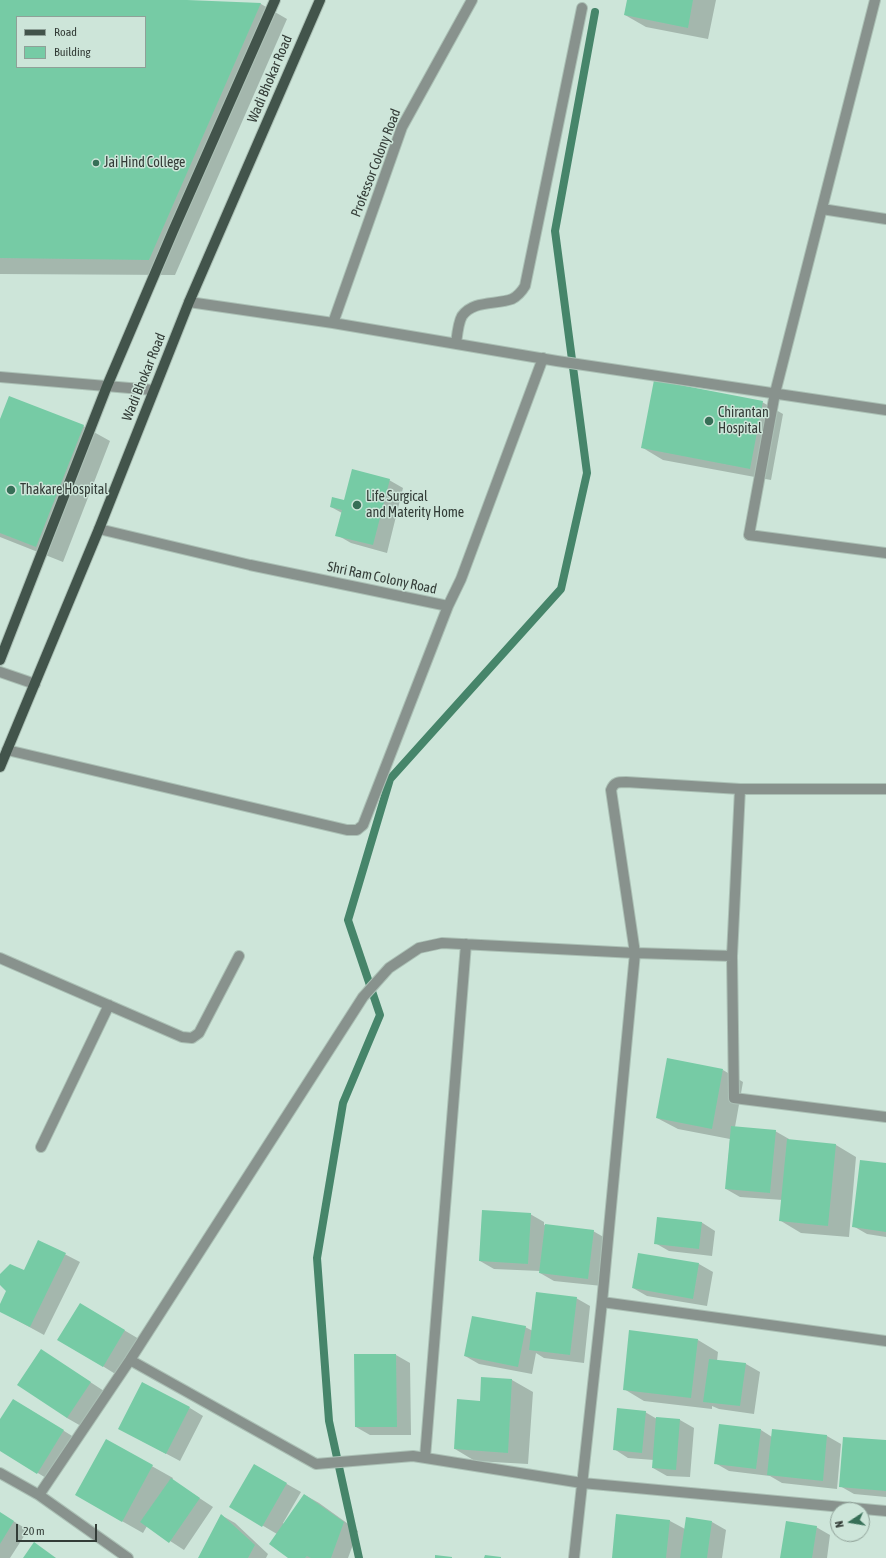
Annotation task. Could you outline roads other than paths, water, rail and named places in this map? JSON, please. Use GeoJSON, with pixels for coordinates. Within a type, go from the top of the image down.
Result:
{"type":"FeatureCollection","features":[{"type":"Feature","properties":{"kind":"main road","name":"Wadi Bhokar Road"},"geometry":{"type":"LineString","coordinates":[[0,660],[107,386],[173,231],[275,0]]}},
{"type":"Feature","properties":{"kind":"main road","name":"Wadi Bhokar Road"},"geometry":{"type":"LineString","coordinates":[[0,767],[99,529],[189,302],[320,0]]}},
{"type":"Feature","properties":{"kind":"street","name":"Professor Colony Road"},"geometry":{"type":"LineString","coordinates":[[333,322],[402,127],[472,0]]}},
{"type":"Feature","properties":{"kind":"street"},"geometry":{"type":"LineString","coordinates":[[874,0],[775,393],[749,535],[886,553]]}},
{"type":"Feature","properties":{"kind":"street"},"geometry":{"type":"LineString","coordinates":[[456,344],[461,317],[468,310],[479,305],[512,299],[519,294],[525,286],[582,8]]}},
{"type":"Feature","properties":{"kind":"street"},"geometry":{"type":"LineString","coordinates":[[822,209],[886,219]]}},
{"type":"Feature","properties":{"kind":"street"},"geometry":{"type":"LineString","coordinates":[[189,302],[333,322],[557,361],[886,410]]}},
{"type":"Feature","properties":{"kind":"street","name":"Shri Ram Colony Road"},"geometry":{"type":"LineString","coordinates":[[99,529],[250,566],[448,606],[461,579],[543,358]]}},
{"type":"Feature","properties":{"kind":"street"},"geometry":{"type":"LineString","coordinates":[[0,377],[153,390]]}},
{"type":"Feature","properties":{"kind":"street"},"geometry":{"type":"LineString","coordinates":[[7,750],[347,830],[357,830],[363,825],[448,606]]}},
{"type":"Feature","properties":{"kind":"street"},"geometry":{"type":"LineString","coordinates":[[0,672],[35,684]]}},
{"type":"Feature","properties":{"kind":"street"},"geometry":{"type":"LineString","coordinates":[[574,1558],[602,1302],[635,953],[611,790],[613,784],[617,782],[626,782],[740,789],[886,789]]}},
{"type":"Feature","properties":{"kind":"street"},"geometry":{"type":"LineString","coordinates":[[740,789],[732,956],[734,1098],[886,1117]]}},
{"type":"Feature","properties":{"kind":"street"},"geometry":{"type":"LineString","coordinates":[[39,1495],[130,1360],[363,997],[390,968],[419,948],[442,943],[635,953],[732,956]]}},
{"type":"Feature","properties":{"kind":"street"},"geometry":{"type":"LineString","coordinates":[[425,1458],[466,944]]}},
{"type":"Feature","properties":{"kind":"street"},"geometry":{"type":"LineString","coordinates":[[0,958],[182,1037],[192,1038],[199,1033],[239,956]]}},
{"type":"Feature","properties":{"kind":"street"},"geometry":{"type":"LineString","coordinates":[[41,1147],[109,1005]]}},
{"type":"Feature","properties":{"kind":"street"},"geometry":{"type":"LineString","coordinates":[[602,1302],[886,1341]]}},
{"type":"Feature","properties":{"kind":"street"},"geometry":{"type":"LineString","coordinates":[[130,1360],[316,1464],[414,1456],[582,1482],[886,1511]]}},
{"type":"Feature","properties":{"kind":"street"},"geometry":{"type":"LineString","coordinates":[[0,1473],[39,1495],[128,1558]]}},
{"type":"Feature","properties":{"kind":"waterway"},"geometry":{"type":"LineString","coordinates":[[359,1558],[329,1421],[317,1258],[343,1103],[380,1015],[348,920],[390,779],[561,589],[587,473],[555,231],[595,12]]}},
{"type":"Feature","properties":{"kind":"place","name":"Jai Hind College"},"geometry":{"type":"Point","coordinates":[96,163]}},
{"type":"Feature","properties":{"kind":"place","name":"Chirantan Hospital"},"geometry":{"type":"Point","coordinates":[709,421]}},
{"type":"Feature","properties":{"kind":"place","name":"Thakare Hospital"},"geometry":{"type":"Point","coordinates":[11,490]}},
{"type":"Feature","properties":{"kind":"place","name":"Life Surgical and Materity Home"},"geometry":{"type":"Point","coordinates":[357,505]}}]}
